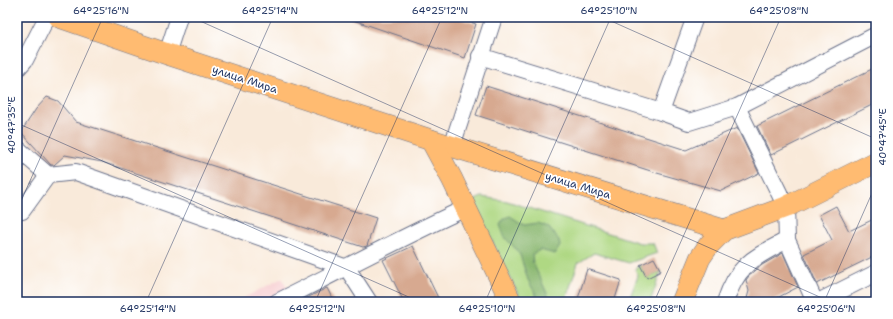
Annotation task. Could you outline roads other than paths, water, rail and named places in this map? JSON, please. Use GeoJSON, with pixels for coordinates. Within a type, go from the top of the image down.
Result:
{"type":"FeatureCollection","features":[{"type":"Feature","properties":{"kind":"main road","name":"улица Мира"},"geometry":{"type":"LineString","coordinates":[[59,17],[167,54],[431,140],[724,230]]}},
{"type":"Feature","properties":{"kind":"main road"},"geometry":{"type":"LineString","coordinates":[[431,140],[466,208],[510,302]]}},
{"type":"Feature","properties":{"kind":"main road"},"geometry":{"type":"LineString","coordinates":[[682,302],[700,258],[709,245],[724,230],[786,207],[876,162]]}},
{"type":"Feature","properties":{"kind":"street"},"geometry":{"type":"LineString","coordinates":[[17,69],[25,60],[47,17]]}},
{"type":"Feature","properties":{"kind":"street"},"geometry":{"type":"LineString","coordinates":[[167,54],[179,17]]}},
{"type":"Feature","properties":{"kind":"street"},"geometry":{"type":"LineString","coordinates":[[452,146],[480,56],[494,17]]}},
{"type":"Feature","properties":{"kind":"street"},"geometry":{"type":"LineString","coordinates":[[661,112],[695,17]]}},
{"type":"Feature","properties":{"kind":"street"},"geometry":{"type":"LineString","coordinates":[[480,56],[689,122],[737,107],[876,35]]}},
{"type":"Feature","properties":{"kind":"street"},"geometry":{"type":"LineString","coordinates":[[737,107],[786,207],[788,240],[815,302]]}},
{"type":"Feature","properties":{"kind":"street"},"geometry":{"type":"LineString","coordinates":[[17,148],[48,175],[76,172],[347,268],[369,302]]}},
{"type":"Feature","properties":{"kind":"street"},"geometry":{"type":"LineString","coordinates":[[22,211],[48,175]]}},
{"type":"Feature","properties":{"kind":"street"},"geometry":{"type":"LineString","coordinates":[[277,302],[347,268],[418,229],[466,208]]}},
{"type":"Feature","properties":{"kind":"street"},"geometry":{"type":"LineString","coordinates":[[725,302],[733,281],[751,259],[788,240]]}},
{"type":"Feature","properties":{"kind":"street"},"geometry":{"type":"LineString","coordinates":[[818,302],[876,273]]}}]}
